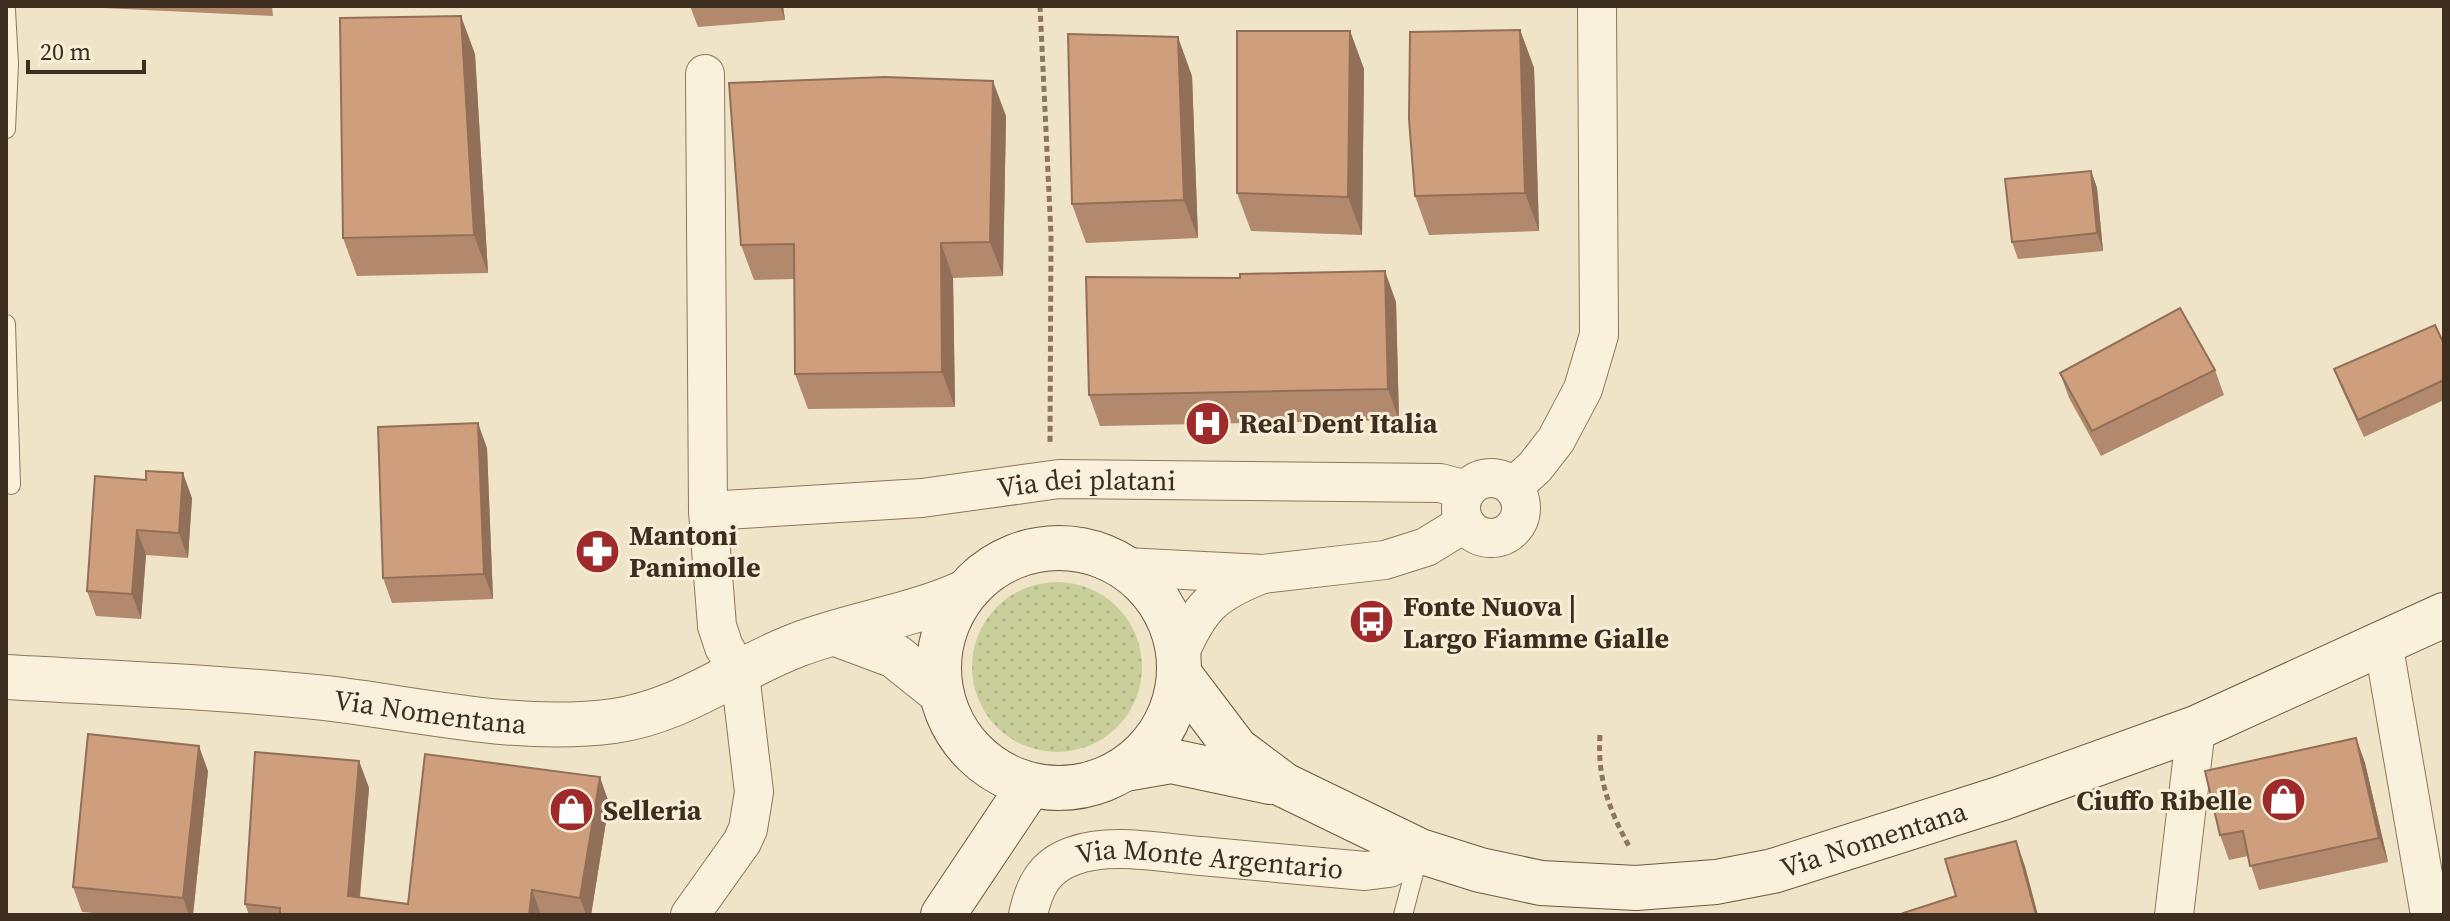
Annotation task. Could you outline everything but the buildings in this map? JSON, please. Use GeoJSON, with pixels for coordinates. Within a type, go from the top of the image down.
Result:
{"type":"FeatureCollection","features":[{"type":"Feature","properties":{"kind":"main road"},"geometry":{"type":"LineString","coordinates":[[1069,547],[1098,554],[1125,567],[1151,590],[1170,621],[1180,665],[1172,712],[1166,723],[1153,744],[1125,769],[1093,784],[1058,789],[1030,785],[998,773],[971,752],[951,724],[940,692],[938,657],[946,623],[963,593],[985,572],[1010,557],[1039,549],[1069,547]]}},
{"type":"Feature","properties":{"kind":"main road","name":"Via Nomentana"},"geometry":{"type":"LineString","coordinates":[[6,677],[283,694],[493,720],[566,724],[611,721],[662,710],[785,650],[927,609],[963,593]]}},
{"type":"Feature","properties":{"kind":"main road","name":"Via Nomentana"},"geometry":{"type":"LineString","coordinates":[[1180,665],[1236,749],[1284,785],[1420,851],[1480,870],[1541,883],[1636,888],[1716,882],[1803,863],[2002,798],[2196,728],[2444,615]]}},
{"type":"Feature","properties":{"kind":"main road"},"geometry":{"type":"LineString","coordinates":[[836,634],[895,656],[940,692]]}},
{"type":"Feature","properties":{"kind":"main road","name":"Via Nomentana"},"geometry":{"type":"LineString","coordinates":[[1125,769],[1171,761],[1284,785]]}},
{"type":"Feature","properties":{"kind":"main road"},"geometry":{"type":"LineString","coordinates":[[943,915],[1030,785]]}},
{"type":"Feature","properties":{"kind":"street"},"geometry":{"type":"LineString","coordinates":[[1513,487],[1556,440],[1583,389],[1599,335],[1597,6]]}},
{"type":"Feature","properties":{"kind":"street"},"geometry":{"type":"LineString","coordinates":[[690,915],[742,842],[754,803],[740,674],[724,647],[717,626],[708,511],[705,74]]}},
{"type":"Feature","properties":{"kind":"street"},"geometry":{"type":"LineString","coordinates":[[1125,567],[1263,574],[1400,557],[1438,540],[1489,478],[1513,487],[1519,495],[1522,514],[1506,536],[1478,536],[1466,507]]}},
{"type":"Feature","properties":{"kind":"street","name":"Via dei platani"},"geometry":{"type":"LineString","coordinates":[[708,511],[908,499],[1059,479],[1440,483],[1466,507]]}},
{"type":"Feature","properties":{"kind":"street"},"geometry":{"type":"LineString","coordinates":[[1180,665],[1190,629],[1208,603],[1233,586],[1263,574]]}},
{"type":"Feature","properties":{"kind":"street"},"geometry":{"type":"LineString","coordinates":[[2383,642],[2430,915]]}},
{"type":"Feature","properties":{"kind":"street"},"geometry":{"type":"LineString","coordinates":[[2174,915],[2196,728]]}},
{"type":"Feature","properties":{"kind":"street","name":"Via Monte Argentario"},"geometry":{"type":"LineString","coordinates":[[1028,915],[1033,893],[1044,875],[1061,862],[1082,854],[1153,852],[1365,871],[1389,868],[1420,851]]}},
{"type":"Feature","properties":{"kind":"lane"},"geometry":{"type":"LineString","coordinates":[[6,10],[9,64],[6,129]]}},
{"type":"Feature","properties":{"kind":"lane"},"geometry":{"type":"LineString","coordinates":[[6,324],[11,485]]}},
{"type":"Feature","properties":{"kind":"lane"},"geometry":{"type":"LineString","coordinates":[[1403,915],[1420,851]]}},
{"type":"Feature","properties":{"kind":"path"},"geometry":{"type":"LineString","coordinates":[[1040,6],[1051,235],[1050,449]]}},
{"type":"Feature","properties":{"kind":"path"},"geometry":{"type":"LineString","coordinates":[[1600,735],[1598,765],[1603,791],[1633,853]]}},
{"type":"Feature","properties":{"kind":"green space"},"geometry":{"type":"Polygon","coordinates":[[[1057,582],[1090,588],[1117,607],[1136,634],[1142,667],[1136,700],[1117,727],[1090,746],[1057,752],[1024,746],[997,727],[978,700],[972,667],[978,634],[997,607],[1024,588],[1057,582]]]}},
{"type":"Feature","properties":{"kind":"place","name":"Real Dent Italia"},"geometry":{"type":"Point","coordinates":[1208,423]}},
{"type":"Feature","properties":{"kind":"place","name":"Mantoni Panimolle"},"geometry":{"type":"Point","coordinates":[598,551]}},
{"type":"Feature","properties":{"kind":"place","name":"Fonte Nuova | Largo Fiamme Gialle"},"geometry":{"type":"Point","coordinates":[1372,622]}},
{"type":"Feature","properties":{"kind":"place","name":"Ciuffo Ribelle"},"geometry":{"type":"Point","coordinates":[2283,800]}},
{"type":"Feature","properties":{"kind":"place","name":"Selleria"},"geometry":{"type":"Point","coordinates":[572,810]}}]}
